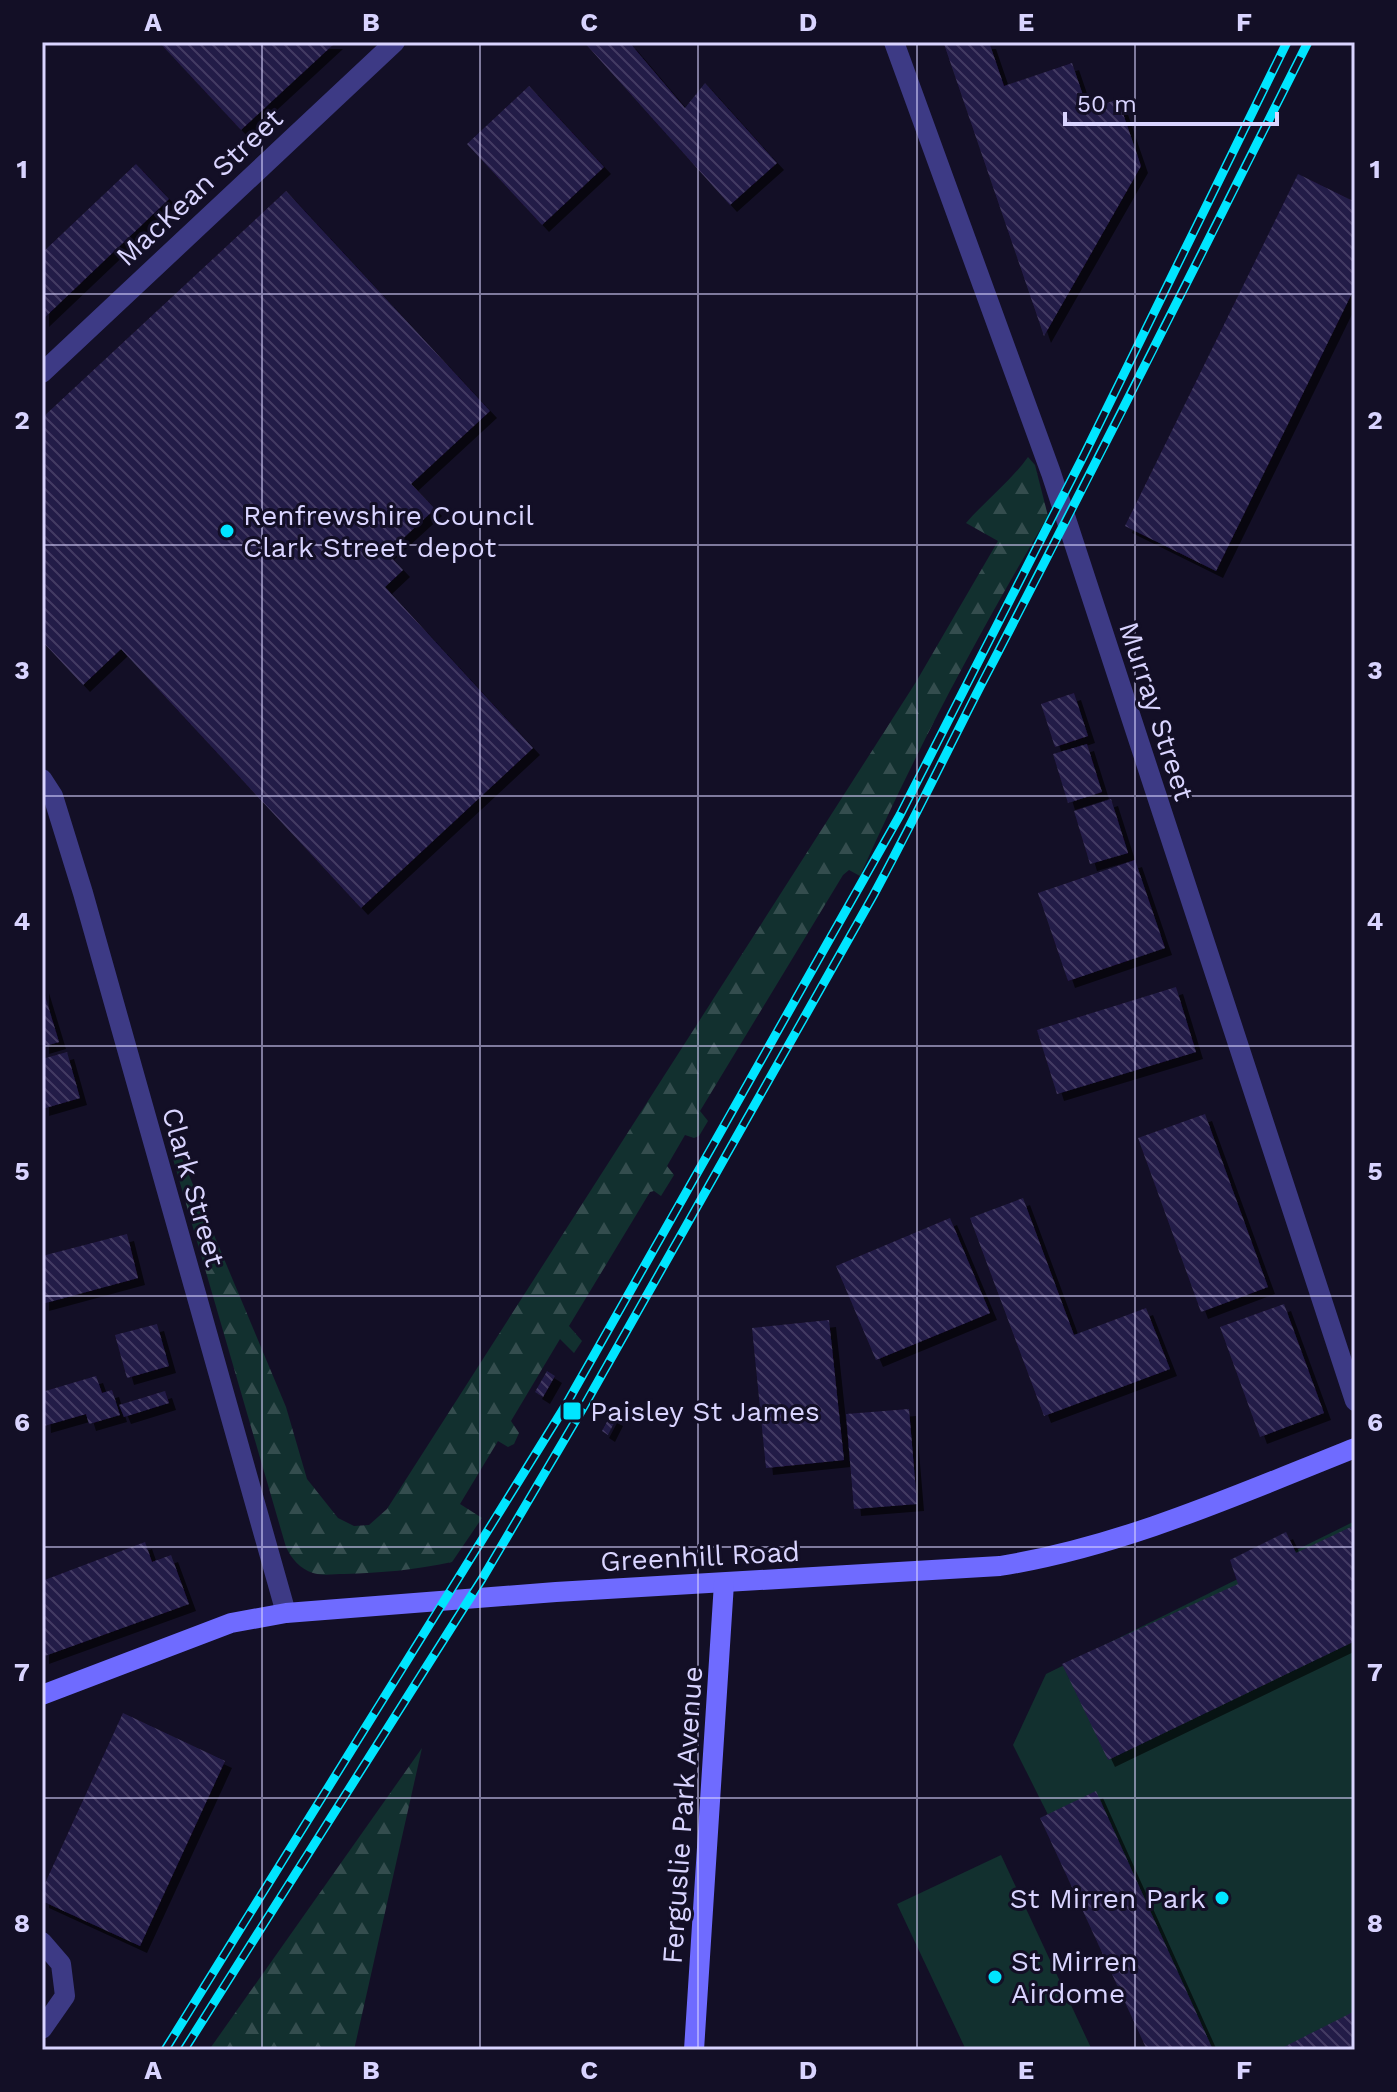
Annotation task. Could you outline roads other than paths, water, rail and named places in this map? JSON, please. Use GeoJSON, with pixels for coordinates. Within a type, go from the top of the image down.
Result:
{"type":"FeatureCollection","features":[{"type":"Feature","properties":{"kind":"street","name":"MacKean Street"},"geometry":{"type":"LineString","coordinates":[[42,373],[395,42]]}},
{"type":"Feature","properties":{"kind":"street","name":"Murray Street"},"geometry":{"type":"LineString","coordinates":[[894,42],[1051,473],[1355,1401]]}},
{"type":"Feature","properties":{"kind":"street","name":"Clark Street"},"geometry":{"type":"LineString","coordinates":[[42,779],[53,796],[83,893],[286,1613]]}},
{"type":"Feature","properties":{"kind":"street","name":"Greenhill Road"},"geometry":{"type":"LineString","coordinates":[[42,1695],[231,1623],[286,1613],[454,1599],[1000,1566],[1052,1558],[1160,1526],[1355,1448]]}},
{"type":"Feature","properties":{"kind":"street","name":"Ferguslie Park Avenue"},"geometry":{"type":"LineString","coordinates":[[694,2050],[724,1583]]}},
{"type":"Feature","properties":{"kind":"street"},"geometry":{"type":"LineString","coordinates":[[42,1942],[61,1964],[65,1996],[42,2029]]}},
{"type":"Feature","properties":{"kind":"railway"},"geometry":{"type":"LineString","coordinates":[[165,2050],[564,1408],[900,815],[1084,455],[1287,42]]}},
{"type":"Feature","properties":{"kind":"railway"},"geometry":{"type":"LineString","coordinates":[[184,2050],[482,1579],[579,1415],[873,896],[1308,42]]}},
{"type":"Feature","properties":{"kind":"place","name":"Renfrewshire Council Clark Street depot"},"geometry":{"type":"Point","coordinates":[227,531]}},
{"type":"Feature","properties":{"kind":"place","name":"Paisley St James"},"geometry":{"type":"Point","coordinates":[572,1411]}},
{"type":"Feature","properties":{"kind":"place","name":"St Mirren Park"},"geometry":{"type":"Point","coordinates":[1222,1898]}},
{"type":"Feature","properties":{"kind":"place","name":"St Mirren Airdome"},"geometry":{"type":"Point","coordinates":[995,1977]}}]}
